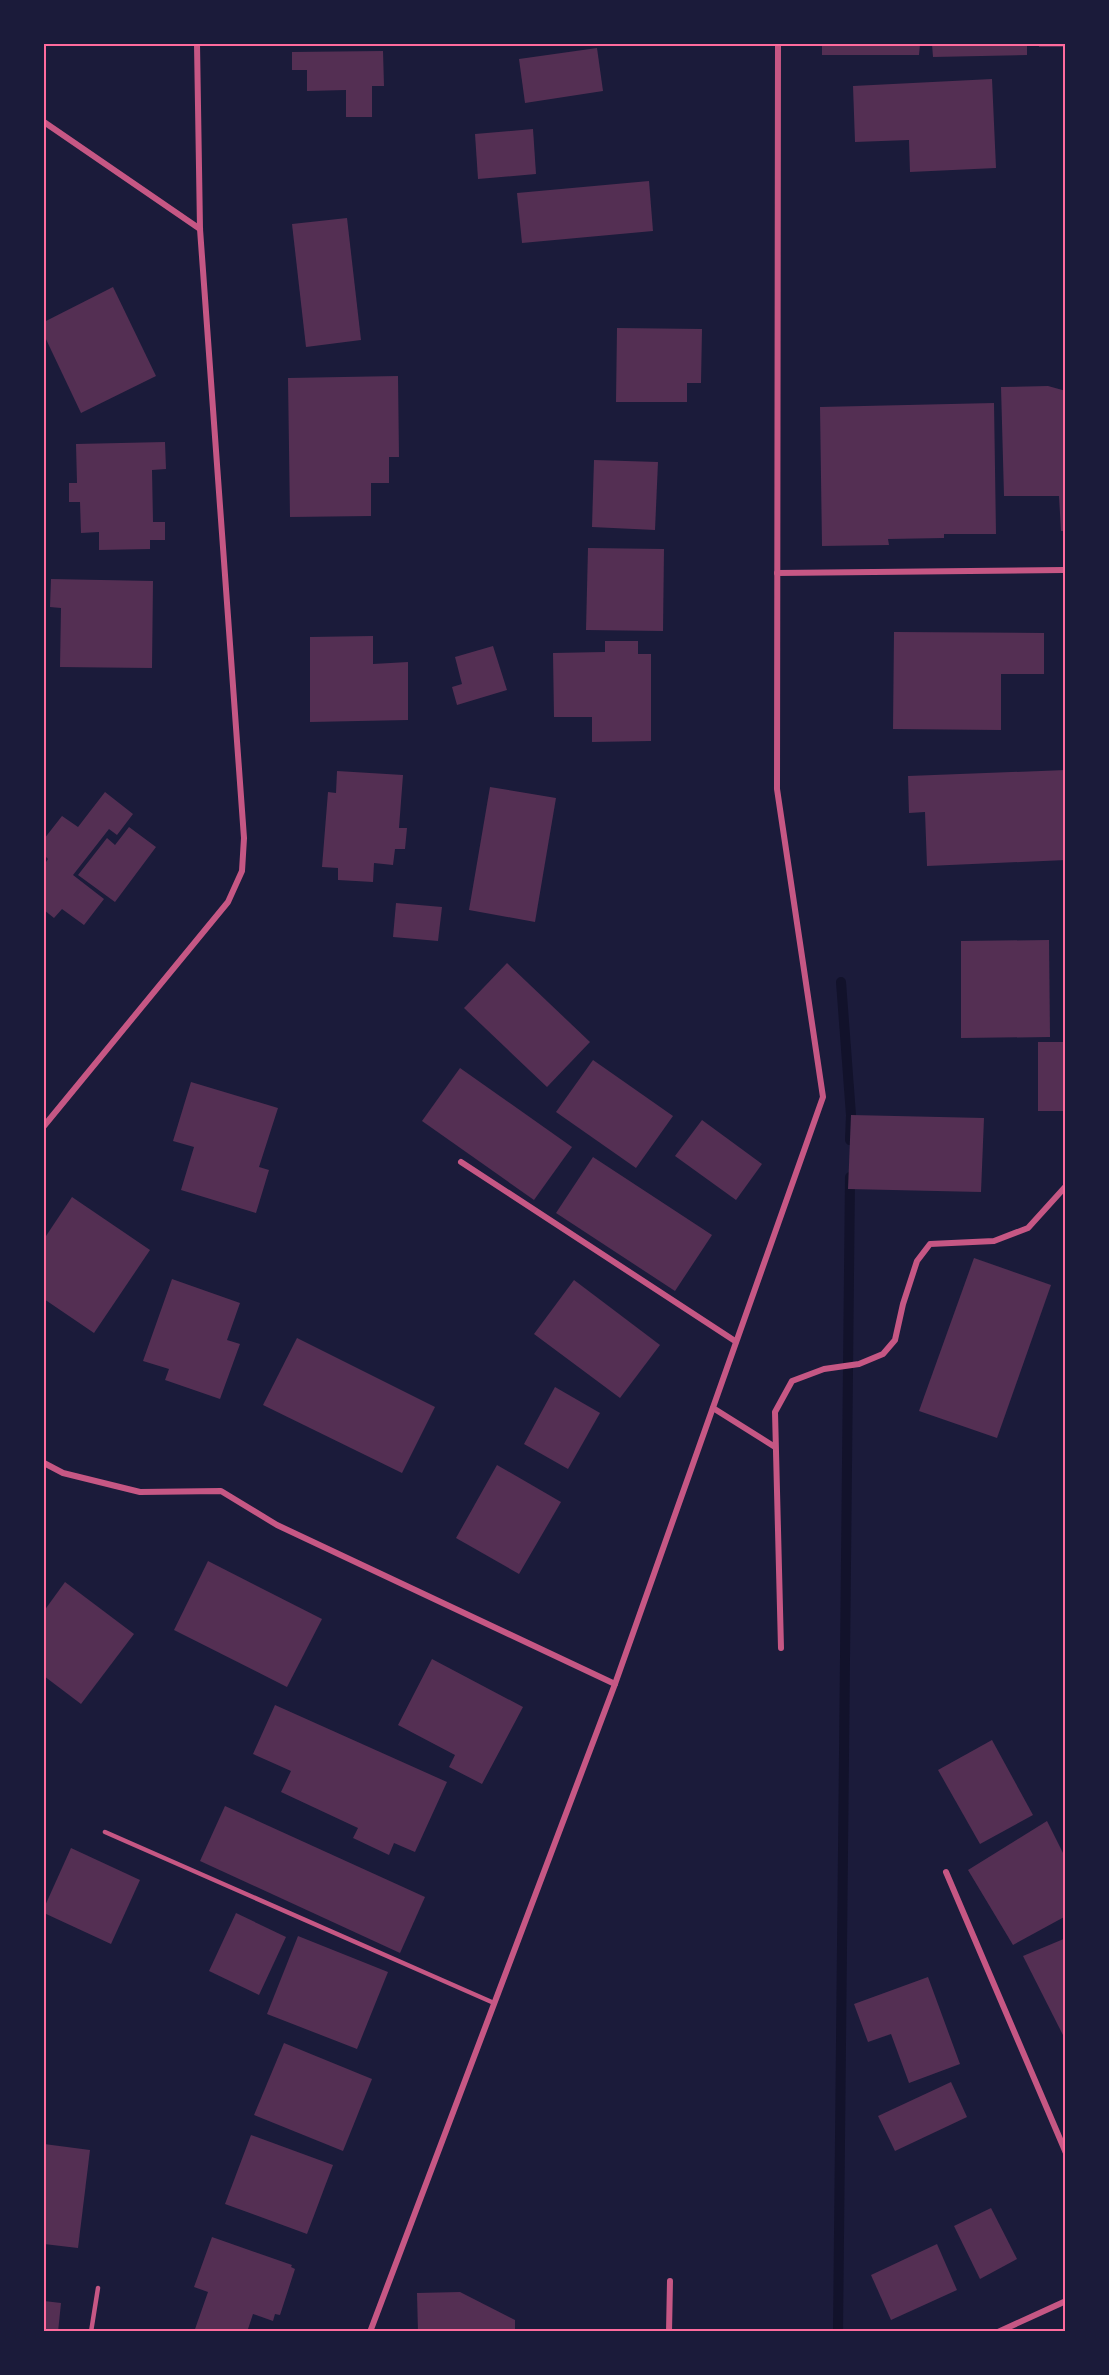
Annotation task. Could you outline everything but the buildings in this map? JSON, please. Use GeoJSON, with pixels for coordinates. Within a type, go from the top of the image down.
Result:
{"type":"FeatureCollection","features":[{"type":"Feature","properties":{"kind":"street"},"geometry":{"type":"LineString","coordinates":[[44,1126],[228,902],[242,871],[244,838],[200,229],[197,44]]}},
{"type":"Feature","properties":{"kind":"street"},"geometry":{"type":"LineString","coordinates":[[370,2331],[615,1684],[823,1097],[777,789],[778,44]]}},
{"type":"Feature","properties":{"kind":"street"},"geometry":{"type":"LineString","coordinates":[[44,122],[200,229]]}},
{"type":"Feature","properties":{"kind":"street"},"geometry":{"type":"LineString","coordinates":[[777,573],[1064,570]]}},
{"type":"Feature","properties":{"kind":"street"},"geometry":{"type":"LineString","coordinates":[[461,1162],[735,1341]]}},
{"type":"Feature","properties":{"kind":"street"},"geometry":{"type":"LineString","coordinates":[[781,1648],[775,1412],[792,1381],[824,1369],[859,1364],[883,1354],[895,1340],[903,1304],[917,1261],[930,1244],[994,1240],[1028,1228],[1065,1186]]}},
{"type":"Feature","properties":{"kind":"street"},"geometry":{"type":"LineString","coordinates":[[713,1408],[775,1447]]}},
{"type":"Feature","properties":{"kind":"street"},"geometry":{"type":"LineString","coordinates":[[44,1463],[63,1473],[140,1492],[221,1491],[276,1525],[615,1684]]}},
{"type":"Feature","properties":{"kind":"street"},"geometry":{"type":"LineString","coordinates":[[946,1872],[1065,2152]]}},
{"type":"Feature","properties":{"kind":"street"},"geometry":{"type":"LineString","coordinates":[[669,2331],[670,2281]]}},
{"type":"Feature","properties":{"kind":"street"},"geometry":{"type":"LineString","coordinates":[[998,2331],[1065,2301]]}},
{"type":"Feature","properties":{"kind":"lane"},"geometry":{"type":"LineString","coordinates":[[105,1832],[494,2003]]}},
{"type":"Feature","properties":{"kind":"lane"},"geometry":{"type":"LineString","coordinates":[[91,2331],[98,2288]]}},
{"type":"Feature","properties":{"kind":"waterway"},"geometry":{"type":"LineString","coordinates":[[841,982],[851,1115],[850,1140]]}},
{"type":"Feature","properties":{"kind":"waterway"},"geometry":{"type":"LineString","coordinates":[[838,2332],[850,1177]]}}]}
